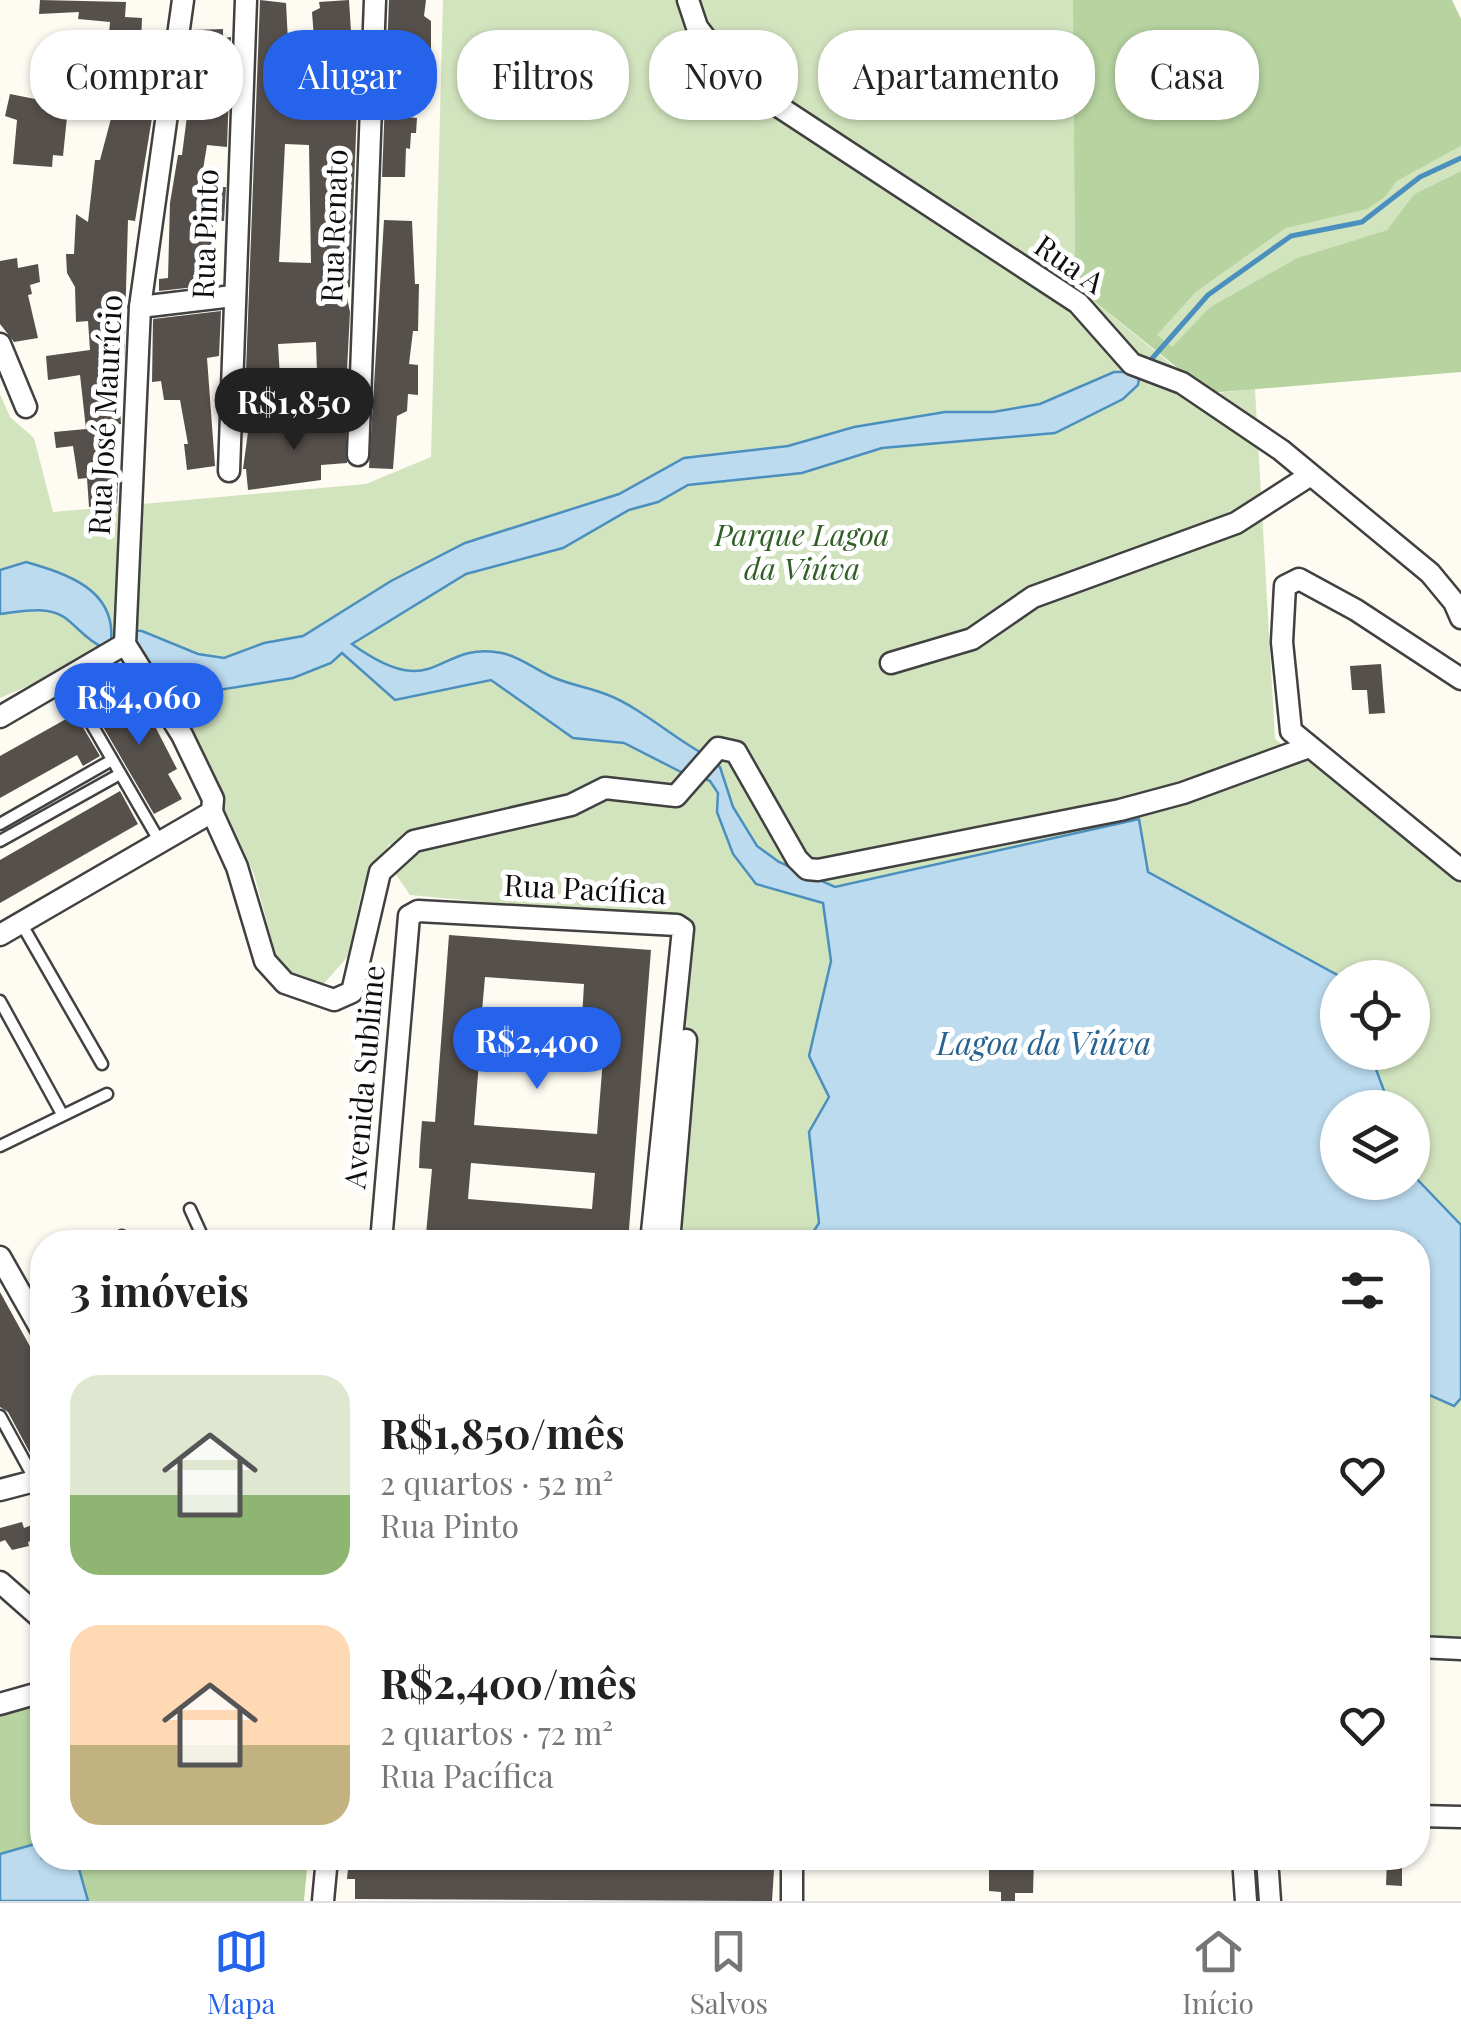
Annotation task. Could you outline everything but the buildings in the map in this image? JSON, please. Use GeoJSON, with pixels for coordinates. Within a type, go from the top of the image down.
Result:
{"type":"FeatureCollection","features":[{"type":"Feature","properties":{"kind":"street","name":"Rua José Maurício"},"geometry":{"type":"LineString","coordinates":[[179,30],[183,0]]}},
{"type":"Feature","properties":{"kind":"street","name":"Rua Pinto"},"geometry":{"type":"LineString","coordinates":[[229,471],[246,0]]}},
{"type":"Feature","properties":{"kind":"street","name":"Rua Renato"},"geometry":{"type":"LineString","coordinates":[[358,455],[375,0]]}},
{"type":"Feature","properties":{"kind":"street","name":"Rua A"},"geometry":{"type":"LineString","coordinates":[[688,0],[697,27],[713,48],[778,106],[852,159],[1078,303],[1139,368],[1182,383],[1281,450],[1430,573],[1454,602],[1461,618]]}},
{"type":"Feature","properties":{"kind":"street","name":"Rua José Maurício"},"geometry":{"type":"LineString","coordinates":[[125,644],[140,306],[166,120]]}},
{"type":"Feature","properties":{"kind":"street"},"geometry":{"type":"LineString","coordinates":[[140,306],[233,296]]}},
{"type":"Feature","properties":{"kind":"street"},"geometry":{"type":"LineString","coordinates":[[0,344],[26,407]]}},
{"type":"Feature","properties":{"kind":"street"},"geometry":{"type":"LineString","coordinates":[[231,414],[360,389]]}},
{"type":"Feature","properties":{"kind":"street"},"geometry":{"type":"LineString","coordinates":[[891,663],[972,639],[1033,597],[1236,524],[1309,476]]}},
{"type":"Feature","properties":{"kind":"street"},"geometry":{"type":"LineString","coordinates":[[1461,679],[1356,610],[1293,580],[1283,592],[1288,722],[1309,748],[1461,870]]}},
{"type":"Feature","properties":{"kind":"street"},"geometry":{"type":"LineString","coordinates":[[0,717],[125,644],[182,735],[213,799],[212,812],[237,867],[265,961],[284,983],[334,1000],[352,992],[380,872],[407,845],[500,818],[571,805],[606,788],[676,796],[718,748],[736,752],[797,860],[818,870],[1120,810],[1183,793],[1309,748]]}},
{"type":"Feature","properties":{"kind":"street"},"geometry":{"type":"LineString","coordinates":[[0,935],[212,812]]}},
{"type":"Feature","properties":{"kind":"street","name":"Rua Pacífica"},"geometry":{"type":"LineString","coordinates":[[409,916],[418,911],[677,924],[684,929],[652,1230]]}},
{"type":"Feature","properties":{"kind":"street","name":"Avenida Sublime"},"geometry":{"type":"LineString","coordinates":[[381,1230],[409,916]]}},
{"type":"Feature","properties":{"kind":"street"},"geometry":{"type":"LineString","coordinates":[[671,1230],[696,921]]}},
{"type":"Feature","properties":{"kind":"street"},"geometry":{"type":"LineString","coordinates":[[0,1257],[30,1310]]}},
{"type":"Feature","properties":{"kind":"street"},"geometry":{"type":"LineString","coordinates":[[0,1490],[30,1482]]}},
{"type":"Feature","properties":{"kind":"street"},"geometry":{"type":"LineString","coordinates":[[0,1582],[30,1608]]}},
{"type":"Feature","properties":{"kind":"street"},"geometry":{"type":"LineString","coordinates":[[1430,1648],[1461,1649]]}},
{"type":"Feature","properties":{"kind":"street"},"geometry":{"type":"LineString","coordinates":[[0,1704],[30,1695]]}},
{"type":"Feature","properties":{"kind":"street"},"geometry":{"type":"LineString","coordinates":[[1430,1816],[1461,1817]]}},
{"type":"Feature","properties":{"kind":"street"},"geometry":{"type":"LineString","coordinates":[[323,1901],[326,1870]]}},
{"type":"Feature","properties":{"kind":"street"},"geometry":{"type":"LineString","coordinates":[[792,1870],[792,1901]]}},
{"type":"Feature","properties":{"kind":"street"},"geometry":{"type":"LineString","coordinates":[[1244,1870],[1246,1901]]}},
{"type":"Feature","properties":{"kind":"street"},"geometry":{"type":"LineString","coordinates":[[1268,1870],[1270,1901]]}},
{"type":"Feature","properties":{"kind":"lane"},"geometry":{"type":"LineString","coordinates":[[65,679],[161,844]]}},
{"type":"Feature","properties":{"kind":"lane"},"geometry":{"type":"LineString","coordinates":[[0,824],[112,760]]}},
{"type":"Feature","properties":{"kind":"lane"},"geometry":{"type":"LineString","coordinates":[[0,841],[120,774]]}},
{"type":"Feature","properties":{"kind":"lane"},"geometry":{"type":"LineString","coordinates":[[21,923],[102,1064]]}},
{"type":"Feature","properties":{"kind":"lane"},"geometry":{"type":"LineString","coordinates":[[0,1001],[62,1114]]}},
{"type":"Feature","properties":{"kind":"lane"},"geometry":{"type":"LineString","coordinates":[[0,1146],[106,1094]]}},
{"type":"Feature","properties":{"kind":"lane"},"geometry":{"type":"LineString","coordinates":[[190,1210],[199,1230]]}},
{"type":"Feature","properties":{"kind":"lane"},"geometry":{"type":"LineString","coordinates":[[0,1416],[30,1465]]}},
{"type":"Feature","properties":{"kind":"green space","name":"Parque Lagoa da Viúva"},"geometry":{"type":"Polygon","coordinates":[[[443,0],[1073,0],[1073,30],[818,30],[818,120],[1074,120],[1075,286],[1208,394],[1255,389],[1275,739],[1293,753],[1309,747],[1461,870],[1461,1649],[1430,1648],[1430,1230],[663,1230],[691,921],[410,895],[395,873],[390,843],[362,890],[348,956],[315,994],[279,967],[254,874],[192,740],[122,645],[0,698],[0,394],[10,417],[34,438],[53,512],[366,484],[431,457],[443,0]]]}},
{"type":"Feature","properties":{"kind":"green space"},"geometry":{"type":"Polygon","coordinates":[[[1073,0],[1452,0],[1461,19],[1461,146],[1397,181],[1385,197],[1367,209],[1286,228],[1196,292],[1157,335],[1172,347],[1210,307],[1297,258],[1387,230],[1414,194],[1461,171],[1461,372],[1209,393],[1075,286],[1074,120],[1095,120],[1095,30],[1073,30],[1073,0]]]}},
{"type":"Feature","properties":{"kind":"green space"},"geometry":{"type":"Polygon","coordinates":[[[1461,146],[1461,171],[1414,194],[1387,230],[1297,258],[1210,307],[1172,348],[1156,336],[1196,292],[1286,228],[1385,197],[1397,181],[1461,146]]]}},
{"type":"Feature","properties":{"kind":"green space"},"geometry":{"type":"Polygon","coordinates":[[[30,1701],[30,1845],[0,1854],[0,1709],[30,1701]]]}},
{"type":"Feature","properties":{"kind":"green space"},"geometry":{"type":"Polygon","coordinates":[[[79,1870],[307,1870],[304,1901],[88,1901],[79,1870]]]}},
{"type":"Feature","properties":{"kind":"water"},"geometry":{"type":"Polygon","coordinates":[[[1114,372],[1140,372],[1138,385],[1123,399],[1055,433],[882,448],[802,473],[688,485],[658,502],[629,510],[563,548],[466,574],[352,644],[380,662],[402,670],[420,671],[480,651],[514,657],[557,679],[619,700],[700,752],[688,770],[681,772],[624,743],[573,738],[491,680],[395,700],[342,653],[331,663],[293,678],[206,692],[139,666],[127,630],[142,631],[198,654],[224,658],[264,643],[303,636],[391,581],[465,543],[619,494],[684,458],[788,446],[854,427],[945,412],[993,412],[1040,404],[1114,372]]]}},
{"type":"Feature","properties":{"kind":"water"},"geometry":{"type":"Polygon","coordinates":[[[26,562],[73,579],[97,597],[111,623],[111,641],[102,647],[64,617],[49,611],[0,614],[0,570],[26,562]]]}},
{"type":"Feature","properties":{"kind":"water","name":"Lagoa da Viúva"},"geometry":{"type":"Polygon","coordinates":[[[712,761],[720,767],[733,807],[757,846],[779,862],[835,887],[1139,819],[1148,872],[1320,966],[1320,1070],[1376,1070],[1384,1090],[1320,1090],[1320,1200],[1430,1200],[1430,1193],[1461,1225],[1461,1398],[1454,1406],[1430,1395],[1430,1230],[815,1230],[819,1223],[809,1132],[829,1097],[809,1056],[831,961],[823,903],[756,884],[733,854],[717,812],[718,793],[710,781],[701,777],[712,761]]]}},
{"type":"Feature","properties":{"kind":"water"},"geometry":{"type":"Polygon","coordinates":[[[30,1845],[30,1870],[79,1870],[88,1901],[0,1901],[0,1854],[30,1845]]]}},
{"type":"Feature","properties":{"kind":"waterway"},"geometry":{"type":"LineString","coordinates":[[1149,362],[1208,295],[1291,236],[1362,222],[1420,177],[1461,158]]}}]}
